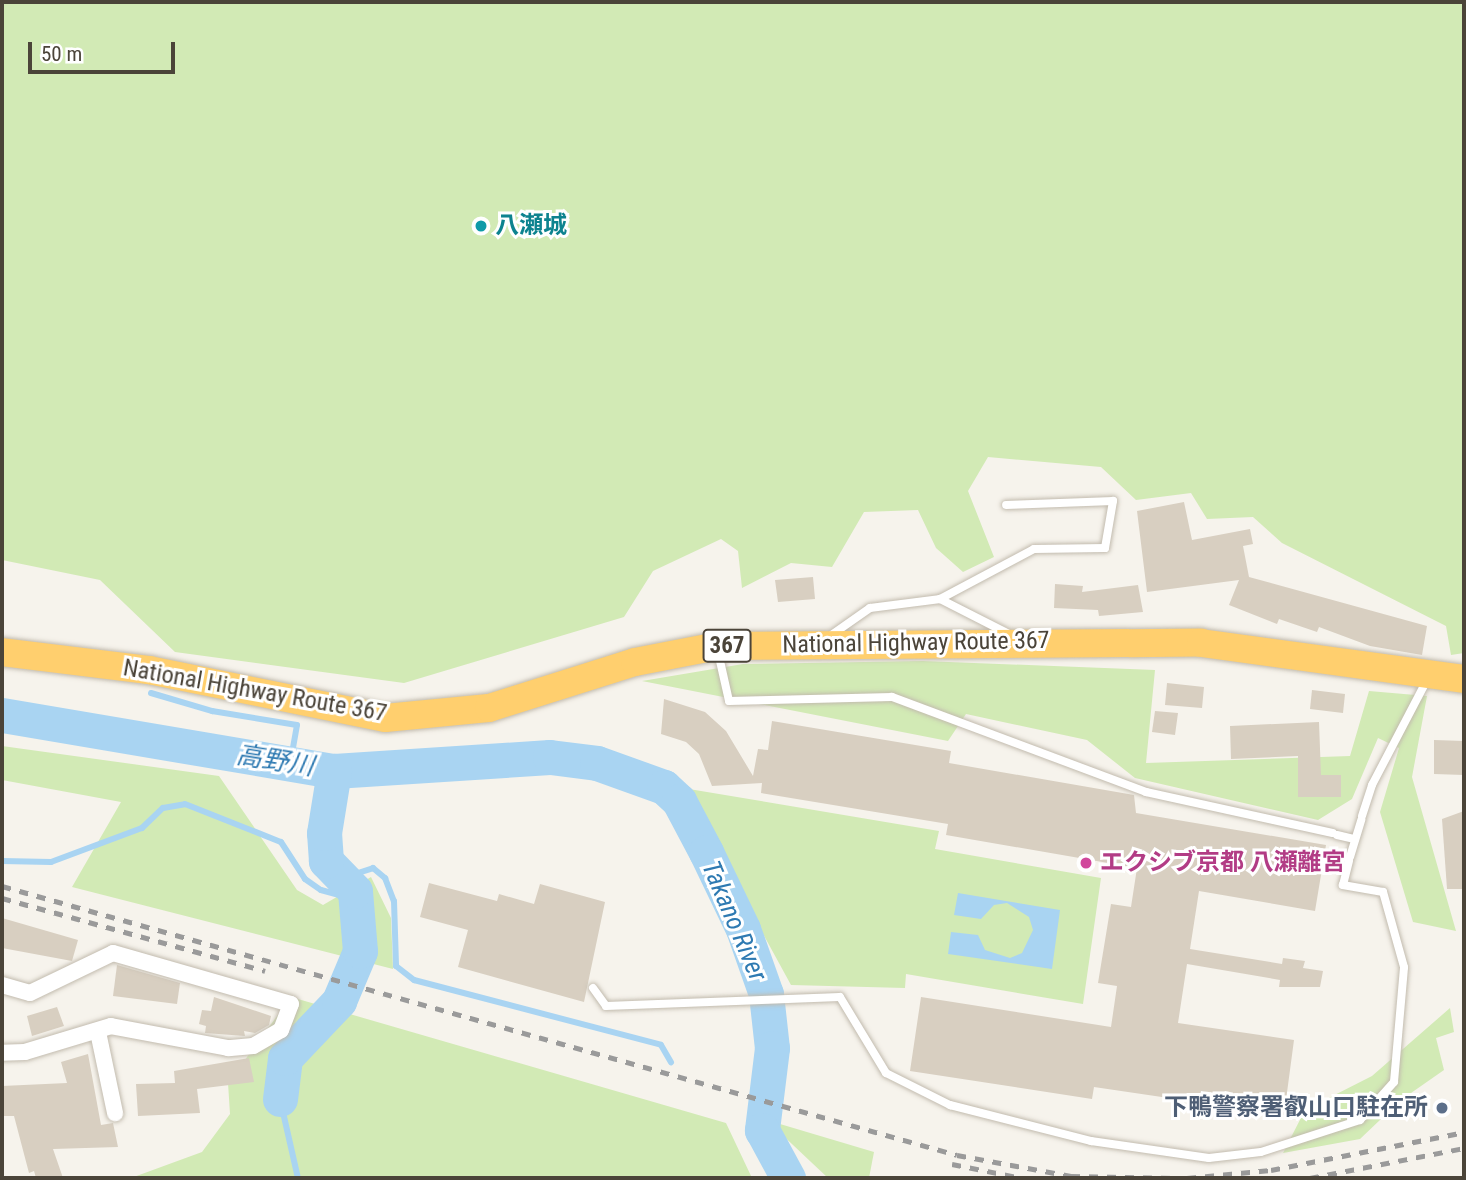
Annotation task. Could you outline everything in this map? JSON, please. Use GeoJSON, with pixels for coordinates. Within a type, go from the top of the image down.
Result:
{"type":"FeatureCollection","features":[{"type":"Feature","properties":{"kind":"highway","name":"National Highway Route 367"},"geometry":{"type":"LineString","coordinates":[[2,652],[149,670],[385,718],[489,708],[635,662],[717,646],[1024,641],[1201,643],[1428,678],[1464,680]]}},
{"type":"Feature","properties":{"kind":"street"},"geometry":{"type":"LineString","coordinates":[[2,985],[30,993],[113,953],[291,1004],[281,1030],[253,1046],[228,1048],[111,1026],[98,1032],[2,1053]]}},
{"type":"Feature","properties":{"kind":"street"},"geometry":{"type":"LineString","coordinates":[[98,1032],[115,1113]]}},
{"type":"Feature","properties":{"kind":"lane"},"geometry":{"type":"LineString","coordinates":[[819,644],[870,608],[940,599],[1034,549],[1105,548],[1113,501],[1006,505]]}},
{"type":"Feature","properties":{"kind":"lane"},"geometry":{"type":"LineString","coordinates":[[940,599],[1024,641]]}},
{"type":"Feature","properties":{"kind":"lane"},"geometry":{"type":"LineString","coordinates":[[717,646],[729,701],[892,697],[1146,792],[1354,839]]}},
{"type":"Feature","properties":{"kind":"lane"},"geometry":{"type":"LineString","coordinates":[[593,988],[606,1006],[839,997],[886,1073],[950,1105],[1091,1141],[1209,1158],[1261,1152],[1360,1120],[1394,1082],[1404,967],[1382,892],[1343,885],[1354,839],[1372,785],[1428,678]]}},
{"type":"Feature","properties":{"kind":"green space"},"geometry":{"type":"Polygon","coordinates":[[[2,2],[1464,2],[1464,653],[1451,655],[1446,626],[1282,543],[1253,517],[1207,519],[1191,493],[1136,500],[1101,467],[988,457],[968,491],[994,557],[963,572],[936,548],[918,510],[864,512],[832,567],[791,563],[742,588],[738,551],[721,539],[653,571],[624,617],[404,683],[175,652],[100,580],[2,560],[2,2]]]}},
{"type":"Feature","properties":{"kind":"green space"},"geometry":{"type":"Polygon","coordinates":[[[923,661],[1155,670],[1146,763],[1350,756],[1369,691],[1427,696],[1412,777],[1456,931],[1413,922],[1380,812],[1399,748],[1378,738],[1352,799],[1318,820],[1135,778],[1087,740],[966,714],[948,741],[642,681],[743,664],[923,661]]]}},
{"type":"Feature","properties":{"kind":"green space"},"geometry":{"type":"Polygon","coordinates":[[[2,746],[219,776],[297,890],[323,905],[371,877],[391,918],[393,969],[72,887],[121,802],[2,780],[2,746]]]}},
{"type":"Feature","properties":{"kind":"green space"},"geometry":{"type":"Polygon","coordinates":[[[683,788],[939,831],[935,849],[1101,878],[1083,1004],[906,974],[905,988],[791,985],[683,788]]]}},
{"type":"Feature","properties":{"kind":"green space"},"geometry":{"type":"Polygon","coordinates":[[[291,997],[726,1123],[752,1178],[131,1178],[202,1152],[230,1114],[228,1083],[291,997]]]}},
{"type":"Feature","properties":{"kind":"green space"},"geometry":{"type":"Polygon","coordinates":[[[1450,1008],[1454,1032],[1436,1038],[1444,1070],[1401,1100],[1360,1139],[1283,1153],[1305,1110],[1372,1076],[1450,1008]]]}},
{"type":"Feature","properties":{"kind":"green space"},"geometry":{"type":"Polygon","coordinates":[[[780,1124],[874,1152],[869,1178],[828,1178],[776,1129],[780,1124]]]}},
{"type":"Feature","properties":{"kind":"water"},"geometry":{"type":"Polygon","coordinates":[[[958,893],[1060,910],[1052,969],[948,954],[951,932],[978,935],[985,950],[1010,958],[1022,953],[1033,930],[1029,917],[1007,903],[994,905],[981,919],[954,915],[958,893]]]}},
{"type":"Feature","properties":{"kind":"building"},"geometry":{"type":"Polygon","coordinates":[[[1184,502],[1192,540],[1250,529],[1253,544],[1243,546],[1249,577],[1427,626],[1422,655],[1370,646],[1319,627],[1317,632],[1279,619],[1277,624],[1229,605],[1239,580],[1147,592],[1137,511],[1184,502]]]}},
{"type":"Feature","properties":{"kind":"building"},"geometry":{"type":"Polygon","coordinates":[[[813,577],[815,599],[778,602],[775,580],[813,577]]]}},
{"type":"Feature","properties":{"kind":"building"},"geometry":{"type":"Polygon","coordinates":[[[1055,584],[1083,586],[1082,592],[1138,585],[1143,612],[1099,616],[1098,610],[1054,608],[1055,584]]]}},
{"type":"Feature","properties":{"kind":"building"},"geometry":{"type":"Polygon","coordinates":[[[1167,683],[1204,687],[1202,708],[1165,705],[1167,683]]]}},
{"type":"Feature","properties":{"kind":"building"},"geometry":{"type":"Polygon","coordinates":[[[1312,690],[1345,694],[1343,713],[1310,709],[1312,690]]]}},
{"type":"Feature","properties":{"kind":"building"},"geometry":{"type":"Polygon","coordinates":[[[664,699],[705,712],[726,731],[753,776],[758,749],[768,750],[772,721],[951,751],[949,763],[1134,795],[1136,813],[1326,845],[1315,911],[1199,891],[1190,949],[1282,964],[1283,958],[1305,961],[1303,968],[1323,971],[1320,987],[1279,987],[1280,980],[1187,964],[1178,1023],[1294,1040],[1284,1115],[1094,1087],[1092,1099],[910,1071],[921,997],[1111,1027],[1117,986],[1098,983],[1111,904],[1131,907],[1137,868],[946,835],[948,824],[761,793],[762,783],[712,786],[699,754],[686,742],[661,734],[664,699]]]}},
{"type":"Feature","properties":{"kind":"building"},"geometry":{"type":"Polygon","coordinates":[[[1155,711],[1178,713],[1175,735],[1152,732],[1155,711]]]}},
{"type":"Feature","properties":{"kind":"building"},"geometry":{"type":"Polygon","coordinates":[[[1319,722],[1321,775],[1341,775],[1341,797],[1298,797],[1298,756],[1231,759],[1230,726],[1319,722]]]}},
{"type":"Feature","properties":{"kind":"building"},"geometry":{"type":"Polygon","coordinates":[[[1434,740],[1464,741],[1464,775],[1434,774],[1434,740]]]}},
{"type":"Feature","properties":{"kind":"building"},"geometry":{"type":"Polygon","coordinates":[[[1464,811],[1464,889],[1447,889],[1442,819],[1464,811]]]}},
{"type":"Feature","properties":{"kind":"building"},"geometry":{"type":"Polygon","coordinates":[[[429,883],[497,901],[499,894],[534,904],[540,884],[605,902],[584,1002],[458,967],[468,930],[420,917],[429,883]]]}},
{"type":"Feature","properties":{"kind":"building"},"geometry":{"type":"Polygon","coordinates":[[[2,918],[78,940],[72,961],[2,948],[2,918]]]}},
{"type":"Feature","properties":{"kind":"building"},"geometry":{"type":"Polygon","coordinates":[[[117,965],[180,983],[177,1004],[113,996],[117,965]]]}},
{"type":"Feature","properties":{"kind":"building"},"geometry":{"type":"Polygon","coordinates":[[[214,997],[271,1016],[269,1025],[255,1033],[244,1031],[245,1036],[205,1033],[206,1026],[199,1024],[202,1010],[211,1011],[214,997]]]}},
{"type":"Feature","properties":{"kind":"building"},"geometry":{"type":"Polygon","coordinates":[[[57,1007],[64,1026],[32,1036],[27,1016],[57,1007]]]}},
{"type":"Feature","properties":{"kind":"building"},"geometry":{"type":"Polygon","coordinates":[[[88,1054],[101,1125],[113,1123],[118,1147],[53,1149],[63,1178],[36,1178],[34,1171],[29,1173],[14,1116],[2,1116],[2,1086],[67,1083],[61,1062],[88,1054]]]}},
{"type":"Feature","properties":{"kind":"building"},"geometry":{"type":"Polygon","coordinates":[[[249,1058],[254,1082],[197,1089],[200,1113],[138,1116],[136,1084],[175,1083],[174,1071],[249,1058]]]}},
{"type":"Feature","properties":{"kind":"waterway"},"geometry":{"type":"LineString","coordinates":[[151,693],[212,711],[297,725],[290,763]]}},
{"type":"Feature","properties":{"kind":"waterway","name":"高野川"},"geometry":{"type":"LineString","coordinates":[[2,715],[334,771],[550,757],[597,763],[664,787],[679,801],[706,852],[743,929],[766,994],[772,1048],[762,1130],[788,1178]]}},
{"type":"Feature","properties":{"kind":"waterway"},"geometry":{"type":"LineString","coordinates":[[280,1099],[285,1058],[339,1001],[360,951],[355,891],[326,861],[324,833],[334,771]]}},
{"type":"Feature","properties":{"kind":"waterway"},"geometry":{"type":"LineString","coordinates":[[2,861],[51,862],[142,828],[163,808],[185,804],[281,842],[305,879],[321,890],[339,895],[358,873],[373,868],[385,878],[394,901],[396,966],[414,980],[661,1045],[671,1062]]}},
{"type":"Feature","properties":{"kind":"waterway"},"geometry":{"type":"LineString","coordinates":[[280,1099],[298,1178]]}},
{"type":"Feature","properties":{"kind":"railway"},"geometry":{"type":"LineString","coordinates":[[2,886],[957,1155],[1071,1176],[1177,1178]]}},
{"type":"Feature","properties":{"kind":"railway"},"geometry":{"type":"LineString","coordinates":[[2,898],[265,971]]}},
{"type":"Feature","properties":{"kind":"railway"},"geometry":{"type":"LineString","coordinates":[[1187,1178],[1271,1170],[1464,1132]]}},
{"type":"Feature","properties":{"kind":"railway"},"geometry":{"type":"LineString","coordinates":[[1310,1178],[1464,1148]]}},
{"type":"Feature","properties":{"kind":"railway"},"geometry":{"type":"LineString","coordinates":[[952,1164],[1022,1178]]}},
{"type":"Feature","properties":{"kind":"place","name":"八瀬城"},"geometry":{"type":"Point","coordinates":[481,226]}},
{"type":"Feature","properties":{"kind":"place","name":"エクシブ京都 八瀬離宮"},"geometry":{"type":"Point","coordinates":[1086,863]}},
{"type":"Feature","properties":{"kind":"place","name":"下鴨警察署叡山口駐在所"},"geometry":{"type":"Point","coordinates":[1442,1108]}},
{"type":"Feature","properties":{"kind":"water label","name":"Takano River"},"geometry":{"type":"Point","coordinates":[734,921]}}]}
